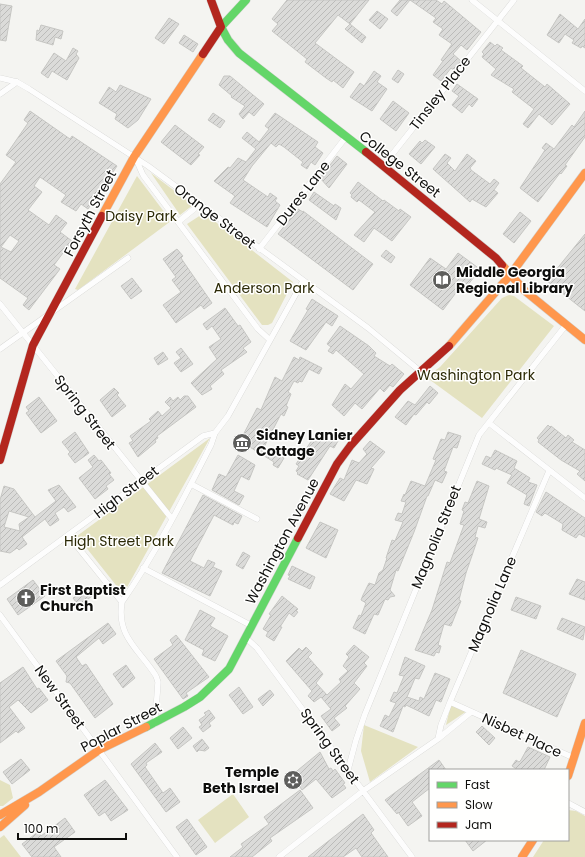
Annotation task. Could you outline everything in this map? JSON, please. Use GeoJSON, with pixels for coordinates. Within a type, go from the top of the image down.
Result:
{"type":"FeatureCollection","features":[{"type":"Feature","properties":{"kind":"street","name":"College Street"},"geometry":{"type":"LineString","coordinates":[[211,0],[221,27],[228,40],[239,53],[383,166],[496,258],[525,291],[585,340]]}},
{"type":"Feature","properties":{"kind":"street","name":"Forsyth Street"},"geometry":{"type":"LineString","coordinates":[[0,460],[33,346],[50,314],[134,157],[169,102],[221,27],[246,0]]}},
{"type":"Feature","properties":{"kind":"street","name":"Tinsley Place"},"geometry":{"type":"LineString","coordinates":[[383,166],[514,0]]}},
{"type":"Feature","properties":{"kind":"street"},"geometry":{"type":"LineString","coordinates":[[476,1],[498,21],[585,91]]}},
{"type":"Feature","properties":{"kind":"street","name":"Orange Street"},"geometry":{"type":"LineString","coordinates":[[0,78],[17,82],[134,157],[368,328],[420,371]]}},
{"type":"Feature","properties":{"kind":"street"},"geometry":{"type":"LineString","coordinates":[[0,94],[17,82]]}},
{"type":"Feature","properties":{"kind":"street","name":"Dures Lane"},"geometry":{"type":"LineString","coordinates":[[259,249],[346,137]]}},
{"type":"Feature","properties":{"kind":"street"},"geometry":{"type":"LineString","coordinates":[[134,157],[143,175],[258,329],[270,340]]}},
{"type":"Feature","properties":{"kind":"street","name":"Washington Avenue"},"geometry":{"type":"LineString","coordinates":[[196,700],[211,688],[229,669],[337,464],[351,445],[400,390],[420,371],[444,352],[511,274],[585,173]]}},
{"type":"Feature","properties":{"kind":"street"},"geometry":{"type":"LineString","coordinates":[[178,222],[199,204]]}},
{"type":"Feature","properties":{"kind":"street"},"geometry":{"type":"LineString","coordinates":[[0,349],[128,258]]}},
{"type":"Feature","properties":{"kind":"street"},"geometry":{"type":"LineString","coordinates":[[155,724],[158,682],[151,669],[123,632],[120,621],[122,602],[172,519],[211,445],[215,433],[228,416],[303,281]]}},
{"type":"Feature","properties":{"kind":"street","name":"Spring Street"},"geometry":{"type":"LineString","coordinates":[[0,304],[140,481],[172,519]]}},
{"type":"Feature","properties":{"kind":"street","name":"Magnolia Street"},"geometry":{"type":"LineString","coordinates":[[348,770],[356,740],[469,456],[479,435],[566,325]]}},
{"type":"Feature","properties":{"kind":"street"},"geometry":{"type":"LineString","coordinates":[[489,423],[585,498]]}},
{"type":"Feature","properties":{"kind":"street","name":"High Street"},"geometry":{"type":"LineString","coordinates":[[0,585],[203,436],[215,433]]}},
{"type":"Feature","properties":{"kind":"street","name":"Magnolia Lane"},"geometry":{"type":"LineString","coordinates":[[438,739],[441,725],[450,702],[549,471]]}},
{"type":"Feature","properties":{"kind":"street"},"geometry":{"type":"LineString","coordinates":[[191,484],[257,519]]}},
{"type":"Feature","properties":{"kind":"street"},"geometry":{"type":"LineString","coordinates":[[68,535],[122,602]]}},
{"type":"Feature","properties":{"kind":"street"},"geometry":{"type":"LineString","coordinates":[[143,568],[252,626]]}},
{"type":"Feature","properties":{"kind":"street","name":"New Street"},"geometry":{"type":"LineString","coordinates":[[0,615],[177,857]]}},
{"type":"Feature","properties":{"kind":"street","name":"Spring Street"},"geometry":{"type":"LineString","coordinates":[[246,638],[257,648],[412,857]]}},
{"type":"Feature","properties":{"kind":"street","name":"Poplar Street"},"geometry":{"type":"LineString","coordinates":[[0,815],[39,792],[99,751],[181,711],[196,700]]}},
{"type":"Feature","properties":{"kind":"street","name":"Nisbet Place"},"geometry":{"type":"LineString","coordinates":[[450,702],[574,758]]}},
{"type":"Feature","properties":{"kind":"street","name":"Nisbet Place"},"geometry":{"type":"LineString","coordinates":[[279,857],[363,791],[438,739],[472,712]]}},
{"type":"Feature","properties":{"kind":"street"},"geometry":{"type":"LineString","coordinates":[[569,773],[585,723]]}},
{"type":"Feature","properties":{"kind":"street","name":"Poplar Street"},"geometry":{"type":"LineString","coordinates":[[0,827],[39,792]]}},
{"type":"Feature","properties":{"kind":"street"},"geometry":{"type":"LineString","coordinates":[[569,804],[585,812]]}},
{"type":"Feature","properties":{"kind":"street"},"geometry":{"type":"LineString","coordinates":[[522,857],[532,841]]}},
{"type":"Feature","properties":{"kind":"street"},"geometry":{"type":"LineString","coordinates":[[287,852],[291,857]]}},
{"type":"Feature","properties":{"kind":"green space"},"geometry":{"type":"Polygon","coordinates":[[[151,173],[193,205],[180,215],[151,173]]]}},
{"type":"Feature","properties":{"kind":"green space","name":"Daisy Park"},"geometry":{"type":"Polygon","coordinates":[[[137,176],[171,221],[78,290],[75,289],[137,176]]]}},
{"type":"Feature","properties":{"kind":"green space","name":"Anderson Park"},"geometry":{"type":"Polygon","coordinates":[[[204,213],[293,282],[272,323],[262,325],[187,224],[204,213]]]}},
{"type":"Feature","properties":{"kind":"green space","name":"Washington Park"},"geometry":{"type":"Polygon","coordinates":[[[509,295],[514,296],[554,326],[482,418],[426,377],[440,367],[502,298],[509,295]]]}},
{"type":"Feature","properties":{"kind":"green space","name":"High Street Park"},"geometry":{"type":"Polygon","coordinates":[[[210,438],[126,589],[119,589],[77,536],[210,438]]]}},
{"type":"Feature","properties":{"kind":"green space"},"geometry":{"type":"Polygon","coordinates":[[[451,704],[467,711],[446,725],[451,704]]]}},
{"type":"Feature","properties":{"kind":"green space"},"geometry":{"type":"Polygon","coordinates":[[[364,725],[418,747],[370,782],[361,751],[364,725]]]}},
{"type":"Feature","properties":{"kind":"green space"},"geometry":{"type":"Polygon","coordinates":[[[0,780],[10,785],[13,798],[3,806],[0,806],[0,780]]]}},
{"type":"Feature","properties":{"kind":"green space"},"geometry":{"type":"Polygon","coordinates":[[[233,794],[249,817],[215,843],[198,820],[233,794]]]}},
{"type":"Feature","properties":{"kind":"green space"},"geometry":{"type":"Polygon","coordinates":[[[569,810],[576,811],[585,816],[585,857],[533,857],[543,841],[569,841],[569,810]]]}},
{"type":"Feature","properties":{"kind":"green space"},"geometry":{"type":"Polygon","coordinates":[[[4,835],[21,857],[0,857],[0,838],[4,835]]]}},
{"type":"Feature","properties":{"kind":"building"},"geometry":{"type":"Polygon","coordinates":[[[287,0],[369,0],[350,24],[338,15],[315,43],[354,72],[343,88],[333,80],[332,82],[326,78],[305,62],[307,59],[272,31],[278,24],[272,19],[287,0]]]}},
{"type":"Feature","properties":{"kind":"building"},"geometry":{"type":"Polygon","coordinates":[[[400,0],[410,0],[397,16],[391,11],[400,0]]]}},
{"type":"Feature","properties":{"kind":"building"},"geometry":{"type":"Polygon","coordinates":[[[410,0],[436,0],[442,4],[444,1],[481,32],[467,50],[461,45],[453,54],[461,61],[454,70],[451,68],[441,81],[433,75],[443,61],[441,60],[452,44],[439,35],[443,29],[433,22],[436,18],[410,0]]]}},
{"type":"Feature","properties":{"kind":"building"},"geometry":{"type":"Polygon","coordinates":[[[0,4],[12,6],[6,41],[0,40],[0,4]]]}},
{"type":"Feature","properties":{"kind":"building"},"geometry":{"type":"Polygon","coordinates":[[[377,11],[388,19],[380,29],[369,20],[377,11]]]}},
{"type":"Feature","properties":{"kind":"building"},"geometry":{"type":"Polygon","coordinates":[[[560,14],[578,29],[585,19],[585,48],[582,46],[581,48],[572,43],[574,40],[565,34],[559,43],[547,35],[560,14]]]}},
{"type":"Feature","properties":{"kind":"building"},"geometry":{"type":"Polygon","coordinates":[[[169,18],[179,24],[164,44],[155,38],[169,18]]]}},
{"type":"Feature","properties":{"kind":"building"},"geometry":{"type":"Polygon","coordinates":[[[350,24],[366,37],[362,43],[345,29],[350,24]]]}},
{"type":"Feature","properties":{"kind":"building"},"geometry":{"type":"Polygon","coordinates":[[[41,25],[63,31],[61,39],[55,37],[53,45],[36,40],[37,30],[39,31],[41,25]]]}},
{"type":"Feature","properties":{"kind":"building"},"geometry":{"type":"Polygon","coordinates":[[[184,35],[198,44],[193,52],[179,43],[184,35]]]}},
{"type":"Feature","properties":{"kind":"building"},"geometry":{"type":"Polygon","coordinates":[[[490,42],[495,46],[497,44],[503,48],[501,50],[523,66],[521,68],[545,87],[547,84],[570,104],[552,125],[539,114],[528,128],[523,124],[534,109],[512,92],[514,89],[491,75],[496,69],[482,57],[484,54],[482,52],[490,42]]]}},
{"type":"Feature","properties":{"kind":"building"},"geometry":{"type":"Polygon","coordinates":[[[73,48],[78,51],[76,54],[79,58],[67,80],[52,71],[48,78],[41,73],[54,53],[66,61],[73,48]]]}},
{"type":"Feature","properties":{"kind":"building"},"geometry":{"type":"Polygon","coordinates":[[[398,70],[404,74],[398,83],[392,79],[398,70]]]}},
{"type":"Feature","properties":{"kind":"building"},"geometry":{"type":"Polygon","coordinates":[[[374,71],[381,76],[377,82],[387,89],[372,111],[350,97],[360,83],[364,86],[374,71]]]}},
{"type":"Feature","properties":{"kind":"building"},"geometry":{"type":"Polygon","coordinates":[[[224,76],[230,76],[264,104],[254,116],[249,112],[243,119],[239,114],[245,106],[231,97],[232,96],[219,85],[224,76]]]}},
{"type":"Feature","properties":{"kind":"building"},"geometry":{"type":"Polygon","coordinates":[[[457,84],[478,99],[472,107],[469,104],[462,113],[452,105],[459,96],[452,91],[457,84]]]}},
{"type":"Feature","properties":{"kind":"building"},"geometry":{"type":"Polygon","coordinates":[[[120,85],[151,99],[138,120],[128,128],[115,119],[117,114],[99,103],[109,87],[116,92],[120,85]]]}},
{"type":"Feature","properties":{"kind":"building"},"geometry":{"type":"Polygon","coordinates":[[[393,101],[409,113],[396,131],[380,119],[393,101]]]}},
{"type":"Feature","properties":{"kind":"building"},"geometry":{"type":"Polygon","coordinates":[[[30,111],[70,139],[72,136],[117,166],[88,209],[81,204],[76,211],[61,202],[66,195],[40,177],[34,186],[42,192],[28,210],[49,225],[56,215],[67,223],[60,232],[72,241],[54,265],[60,269],[29,310],[23,305],[28,298],[0,278],[0,184],[16,162],[6,155],[28,123],[24,120],[30,111]],[[10,235],[1,247],[11,252],[19,241],[10,235]]]}},
{"type":"Feature","properties":{"kind":"building"},"geometry":{"type":"Polygon","coordinates":[[[585,111],[585,137],[565,165],[567,166],[538,202],[520,188],[545,150],[542,148],[546,143],[554,149],[572,125],[574,127],[585,111]]]}},
{"type":"Feature","properties":{"kind":"building"},"geometry":{"type":"Polygon","coordinates":[[[213,113],[225,121],[220,128],[208,120],[213,113]]]}},
{"type":"Feature","properties":{"kind":"building"},"geometry":{"type":"Polygon","coordinates":[[[275,113],[318,142],[315,147],[323,153],[315,165],[311,162],[307,169],[301,165],[303,162],[284,147],[279,144],[276,147],[271,143],[252,166],[243,180],[268,197],[270,193],[277,198],[275,201],[280,205],[267,227],[230,203],[235,196],[214,181],[228,167],[230,168],[238,158],[246,162],[256,149],[242,138],[247,132],[259,142],[269,129],[265,126],[275,113]]]}},
{"type":"Feature","properties":{"kind":"building"},"geometry":{"type":"Polygon","coordinates":[[[175,125],[204,147],[198,154],[200,155],[191,165],[161,142],[175,125]]]}},
{"type":"Feature","properties":{"kind":"building"},"geometry":{"type":"Polygon","coordinates":[[[425,140],[435,147],[421,164],[409,154],[420,141],[422,143],[425,140]]]}},
{"type":"Feature","properties":{"kind":"building"},"geometry":{"type":"Polygon","coordinates":[[[445,154],[451,158],[447,163],[455,171],[467,154],[476,161],[470,168],[471,170],[490,184],[494,179],[499,183],[494,190],[498,193],[486,207],[472,199],[470,202],[433,169],[445,154]]]}},
{"type":"Feature","properties":{"kind":"building"},"geometry":{"type":"Polygon","coordinates":[[[337,156],[347,164],[329,188],[320,178],[337,156]]]}},
{"type":"Feature","properties":{"kind":"building"},"geometry":{"type":"Polygon","coordinates":[[[358,182],[383,201],[384,200],[399,211],[400,209],[411,217],[392,241],[374,228],[364,242],[354,235],[375,212],[359,200],[357,202],[351,197],[352,195],[350,193],[358,182]]]}},
{"type":"Feature","properties":{"kind":"building"},"geometry":{"type":"Polygon","coordinates":[[[314,192],[334,206],[335,204],[341,208],[336,220],[309,200],[314,192]]]}},
{"type":"Feature","properties":{"kind":"building"},"geometry":{"type":"Polygon","coordinates":[[[298,209],[303,211],[373,264],[353,290],[278,234],[298,209]]]}},
{"type":"Feature","properties":{"kind":"building"},"geometry":{"type":"Polygon","coordinates":[[[520,212],[531,221],[514,243],[503,234],[520,212]]]}},
{"type":"Feature","properties":{"kind":"building"},"geometry":{"type":"Polygon","coordinates":[[[585,234],[585,311],[547,281],[585,234]]]}},
{"type":"Feature","properties":{"kind":"building"},"geometry":{"type":"Polygon","coordinates":[[[177,249],[183,256],[181,258],[212,303],[204,309],[201,305],[176,323],[163,305],[181,292],[172,280],[176,277],[163,259],[177,249]]]}},
{"type":"Feature","properties":{"kind":"building"},"geometry":{"type":"Polygon","coordinates":[[[386,250],[395,257],[391,263],[381,256],[386,250]]]}},
{"type":"Feature","properties":{"kind":"building","name":"Middle Georgia Regional Library"},"geometry":{"type":"Polygon","coordinates":[[[458,253],[477,267],[472,275],[474,277],[467,286],[465,284],[460,291],[458,290],[443,310],[410,285],[430,258],[446,269],[458,253]]]}},
{"type":"Feature","properties":{"kind":"building"},"geometry":{"type":"Polygon","coordinates":[[[132,278],[142,291],[131,299],[121,286],[132,278]]]}},
{"type":"Feature","properties":{"kind":"building"},"geometry":{"type":"Polygon","coordinates":[[[312,299],[338,316],[332,326],[326,322],[306,350],[290,341],[308,310],[306,309],[312,299]]]}},
{"type":"Feature","properties":{"kind":"building"},"geometry":{"type":"Polygon","coordinates":[[[225,308],[238,326],[240,325],[251,342],[243,348],[247,352],[221,370],[224,374],[210,386],[212,389],[202,395],[191,383],[217,359],[209,347],[221,339],[212,326],[207,330],[203,324],[225,308]]]}},
{"type":"Feature","properties":{"kind":"building"},"geometry":{"type":"Polygon","coordinates":[[[340,326],[369,346],[376,353],[374,356],[390,366],[392,364],[404,374],[393,387],[390,385],[384,392],[380,388],[362,409],[355,403],[344,416],[332,405],[345,384],[351,389],[364,374],[336,350],[333,354],[328,351],[331,347],[327,344],[340,326]]]}},
{"type":"Feature","properties":{"kind":"building"},"geometry":{"type":"Polygon","coordinates":[[[181,348],[193,364],[181,372],[174,363],[181,358],[176,352],[181,348]]]}},
{"type":"Feature","properties":{"kind":"building"},"geometry":{"type":"Polygon","coordinates":[[[163,352],[168,359],[158,365],[154,358],[163,352]]]}},
{"type":"Feature","properties":{"kind":"building"},"geometry":{"type":"Polygon","coordinates":[[[294,357],[299,360],[300,357],[322,368],[319,374],[309,369],[302,382],[299,381],[298,383],[294,381],[288,392],[291,394],[286,406],[288,407],[284,416],[281,414],[263,449],[276,457],[278,454],[284,458],[278,468],[273,465],[274,462],[240,441],[257,408],[261,410],[275,377],[282,381],[294,357]]]}},
{"type":"Feature","properties":{"kind":"building"},"geometry":{"type":"Polygon","coordinates":[[[430,386],[438,393],[429,404],[427,402],[416,415],[414,414],[406,425],[395,417],[408,401],[415,405],[430,386]]]}},
{"type":"Feature","properties":{"kind":"building"},"geometry":{"type":"Polygon","coordinates":[[[114,388],[119,393],[117,395],[126,406],[112,417],[100,400],[114,388]]]}},
{"type":"Feature","properties":{"kind":"building"},"geometry":{"type":"Polygon","coordinates":[[[184,396],[188,396],[196,407],[157,436],[158,438],[155,440],[156,442],[138,457],[129,443],[133,441],[130,436],[151,421],[149,419],[158,411],[162,416],[171,408],[165,402],[170,397],[173,401],[178,397],[180,400],[184,396]]]}},
{"type":"Feature","properties":{"kind":"building"},"geometry":{"type":"Polygon","coordinates":[[[39,397],[57,421],[41,433],[26,413],[29,411],[26,407],[39,397]]]}},
{"type":"Feature","properties":{"kind":"building"},"geometry":{"type":"Polygon","coordinates":[[[548,425],[566,438],[568,435],[574,440],[572,442],[585,450],[585,481],[577,474],[580,471],[561,460],[538,442],[539,440],[537,438],[548,425]]]}},
{"type":"Feature","properties":{"kind":"building"},"geometry":{"type":"Polygon","coordinates":[[[75,432],[89,453],[75,463],[68,454],[70,452],[62,442],[75,432]]]}},
{"type":"Feature","properties":{"kind":"building"},"geometry":{"type":"Polygon","coordinates":[[[321,432],[338,441],[334,448],[330,446],[308,480],[297,474],[298,473],[296,471],[299,466],[296,464],[312,440],[315,442],[321,432]]]}},
{"type":"Feature","properties":{"kind":"building"},"geometry":{"type":"Polygon","coordinates":[[[448,432],[461,436],[457,448],[453,447],[444,471],[447,472],[442,483],[435,480],[427,496],[398,571],[396,570],[390,590],[395,596],[390,597],[388,600],[385,599],[378,615],[374,614],[365,634],[353,628],[359,615],[361,616],[366,603],[361,600],[363,595],[369,583],[375,585],[379,573],[383,570],[392,540],[395,541],[403,522],[395,520],[398,513],[402,514],[406,502],[401,501],[411,481],[425,486],[436,460],[433,459],[441,439],[445,440],[448,432]]]}},
{"type":"Feature","properties":{"kind":"building"},"geometry":{"type":"Polygon","coordinates":[[[370,441],[385,452],[371,468],[374,469],[367,484],[356,480],[344,501],[330,494],[340,478],[344,480],[352,460],[359,463],[367,454],[363,449],[370,441]]]}},
{"type":"Feature","properties":{"kind":"building"},"geometry":{"type":"Polygon","coordinates":[[[495,450],[517,461],[514,468],[530,478],[528,482],[537,485],[529,506],[524,504],[527,495],[507,483],[512,475],[482,464],[486,456],[491,458],[495,450]]]}},
{"type":"Feature","properties":{"kind":"building"},"geometry":{"type":"Polygon","coordinates":[[[94,455],[99,461],[101,460],[111,473],[109,474],[114,480],[106,486],[108,489],[95,499],[79,478],[93,467],[88,460],[94,455]]]}},
{"type":"Feature","properties":{"kind":"building"},"geometry":{"type":"Polygon","coordinates":[[[238,455],[255,465],[249,480],[241,476],[234,491],[244,496],[239,505],[212,490],[219,474],[226,477],[238,455]]]}},
{"type":"Feature","properties":{"kind":"building"},"geometry":{"type":"Polygon","coordinates":[[[477,481],[489,486],[479,519],[487,522],[485,528],[478,526],[475,537],[478,538],[466,573],[459,600],[461,601],[451,626],[444,624],[438,645],[441,646],[439,653],[436,652],[434,656],[415,650],[432,610],[447,562],[450,563],[464,525],[460,524],[464,511],[462,510],[465,502],[468,503],[477,481]]]}},
{"type":"Feature","properties":{"kind":"building"},"geometry":{"type":"Polygon","coordinates":[[[59,485],[76,507],[68,512],[64,507],[55,513],[59,520],[50,526],[45,519],[22,537],[27,544],[19,550],[17,548],[10,553],[0,551],[0,500],[4,486],[14,489],[35,517],[56,501],[48,490],[59,485]],[[9,511],[4,527],[20,531],[19,524],[29,517],[9,511]]]}},
{"type":"Feature","properties":{"kind":"building"},"geometry":{"type":"Polygon","coordinates":[[[546,492],[585,518],[585,537],[579,534],[576,538],[562,530],[563,524],[545,513],[542,516],[536,512],[546,492]]]}},
{"type":"Feature","properties":{"kind":"building"},"geometry":{"type":"Polygon","coordinates":[[[203,495],[242,516],[238,524],[234,522],[233,525],[214,515],[190,561],[204,568],[208,560],[215,563],[213,567],[222,571],[210,596],[162,573],[203,495]]]}},
{"type":"Feature","properties":{"kind":"building"},"geometry":{"type":"Polygon","coordinates":[[[320,522],[338,530],[326,558],[306,548],[320,522]]]}},
{"type":"Feature","properties":{"kind":"building"},"geometry":{"type":"Polygon","coordinates":[[[243,552],[250,556],[243,569],[236,565],[243,552]]]}},
{"type":"Feature","properties":{"kind":"building"},"geometry":{"type":"Polygon","coordinates":[[[292,566],[315,577],[310,589],[288,579],[292,566]]]}},
{"type":"Feature","properties":{"kind":"building"},"geometry":{"type":"Polygon","coordinates":[[[577,579],[585,582],[585,600],[569,594],[577,579]]]}},
{"type":"Feature","properties":{"kind":"building","name":"First Baptist Church"},"geometry":{"type":"Polygon","coordinates":[[[33,580],[45,596],[18,615],[7,599],[33,580]]]}},
{"type":"Feature","properties":{"kind":"building"},"geometry":{"type":"Polygon","coordinates":[[[86,588],[92,596],[79,606],[73,598],[86,588]]]}},
{"type":"Feature","properties":{"kind":"building"},"geometry":{"type":"Polygon","coordinates":[[[282,596],[298,609],[296,611],[298,612],[294,617],[289,613],[280,627],[282,627],[274,641],[266,636],[268,632],[263,629],[271,615],[269,614],[282,596]]]}},
{"type":"Feature","properties":{"kind":"building"},"geometry":{"type":"Polygon","coordinates":[[[516,597],[541,606],[536,619],[511,610],[516,597]]]}},
{"type":"Feature","properties":{"kind":"building"},"geometry":{"type":"Polygon","coordinates":[[[200,610],[215,618],[210,626],[228,636],[215,661],[202,655],[204,650],[185,640],[200,610]]]}},
{"type":"Feature","properties":{"kind":"building"},"geometry":{"type":"Polygon","coordinates":[[[562,618],[585,627],[583,640],[557,629],[562,618]]]}},
{"type":"Feature","properties":{"kind":"building"},"geometry":{"type":"Polygon","coordinates":[[[108,623],[116,634],[103,644],[99,638],[76,657],[82,666],[86,664],[113,704],[95,718],[70,683],[66,682],[67,676],[56,661],[108,623]]]}},
{"type":"Feature","properties":{"kind":"building"},"geometry":{"type":"Polygon","coordinates":[[[176,635],[209,677],[186,693],[188,696],[183,699],[154,659],[173,645],[170,640],[176,635]]]}},
{"type":"Feature","properties":{"kind":"building"},"geometry":{"type":"Polygon","coordinates":[[[354,645],[369,657],[364,663],[367,666],[354,683],[360,689],[345,706],[347,708],[334,718],[340,725],[332,731],[321,716],[331,709],[321,697],[314,702],[308,696],[312,691],[286,661],[299,648],[302,651],[306,647],[312,653],[308,657],[323,674],[316,683],[327,695],[341,682],[339,679],[348,671],[343,666],[349,657],[346,654],[354,645]]]}},
{"type":"Feature","properties":{"kind":"building"},"geometry":{"type":"Polygon","coordinates":[[[521,650],[576,674],[557,717],[503,693],[521,650]]]}},
{"type":"Feature","properties":{"kind":"building"},"geometry":{"type":"Polygon","coordinates":[[[405,657],[425,666],[419,679],[415,678],[407,697],[419,701],[420,697],[424,699],[435,673],[450,679],[441,702],[436,700],[429,716],[406,705],[405,707],[403,706],[393,732],[380,726],[385,715],[389,717],[396,703],[390,701],[394,692],[397,693],[404,676],[399,675],[405,657]]]}},
{"type":"Feature","properties":{"kind":"building"},"geometry":{"type":"Polygon","coordinates":[[[126,665],[135,678],[123,688],[113,674],[126,665]]]}},
{"type":"Feature","properties":{"kind":"building"},"geometry":{"type":"Polygon","coordinates":[[[23,667],[37,689],[39,688],[48,700],[31,713],[18,700],[9,707],[25,728],[18,733],[16,731],[0,743],[0,683],[23,667]]]}},
{"type":"Feature","properties":{"kind":"building"},"geometry":{"type":"Polygon","coordinates":[[[239,687],[253,707],[243,714],[229,695],[239,687]]]}},
{"type":"Feature","properties":{"kind":"building"},"geometry":{"type":"Polygon","coordinates":[[[270,690],[274,695],[263,706],[258,699],[270,690]]]}},
{"type":"Feature","properties":{"kind":"building"},"geometry":{"type":"Polygon","coordinates":[[[209,710],[215,718],[209,723],[211,726],[203,732],[199,727],[202,725],[199,720],[206,715],[204,713],[209,710]]]}},
{"type":"Feature","properties":{"kind":"building"},"geometry":{"type":"Polygon","coordinates":[[[482,726],[495,738],[489,745],[476,732],[482,726]]]}},
{"type":"Feature","properties":{"kind":"building"},"geometry":{"type":"Polygon","coordinates":[[[183,727],[192,738],[178,749],[170,738],[183,727]]]}},
{"type":"Feature","properties":{"kind":"building"},"geometry":{"type":"Polygon","coordinates":[[[202,739],[209,748],[205,751],[199,750],[197,752],[193,746],[202,739]]]}},
{"type":"Feature","properties":{"kind":"building"},"geometry":{"type":"Polygon","coordinates":[[[155,743],[162,752],[146,763],[147,765],[145,767],[163,793],[170,788],[180,802],[166,812],[131,764],[155,743]]]}},
{"type":"Feature","properties":{"kind":"building"},"geometry":{"type":"Polygon","coordinates":[[[528,747],[550,757],[544,769],[516,769],[512,766],[516,760],[519,762],[528,747]]]}},
{"type":"Feature","properties":{"kind":"building"},"geometry":{"type":"Polygon","coordinates":[[[320,752],[329,769],[331,768],[333,771],[335,769],[345,783],[343,784],[346,788],[332,798],[316,779],[302,790],[292,775],[320,752]]]}},
{"type":"Feature","properties":{"kind":"building"},"geometry":{"type":"Polygon","coordinates":[[[21,759],[30,770],[12,784],[3,772],[21,759]]]}},
{"type":"Feature","properties":{"kind":"building"},"geometry":{"type":"Polygon","coordinates":[[[439,760],[445,769],[429,769],[429,789],[412,802],[422,816],[408,826],[398,812],[397,814],[385,800],[439,760]]]}},
{"type":"Feature","properties":{"kind":"building"},"geometry":{"type":"Polygon","coordinates":[[[105,780],[128,810],[111,821],[105,812],[99,816],[84,795],[105,780]]]}},
{"type":"Feature","properties":{"kind":"building"},"geometry":{"type":"Polygon","coordinates":[[[300,790],[313,808],[270,838],[272,841],[252,857],[230,857],[243,847],[241,844],[269,824],[264,817],[300,790]]]}},
{"type":"Feature","properties":{"kind":"building"},"geometry":{"type":"Polygon","coordinates":[[[363,814],[374,830],[371,833],[388,857],[362,857],[356,848],[343,857],[308,857],[363,814]]]}},
{"type":"Feature","properties":{"kind":"building"},"geometry":{"type":"Polygon","coordinates":[[[65,818],[75,832],[54,847],[61,857],[32,857],[22,844],[38,832],[41,836],[65,818]]]}},
{"type":"Feature","properties":{"kind":"building"},"geometry":{"type":"Polygon","coordinates":[[[187,819],[207,847],[196,855],[176,827],[187,819]]]}},
{"type":"Feature","properties":{"kind":"building"},"geometry":{"type":"Polygon","coordinates":[[[466,841],[486,841],[473,851],[466,841]]]}},
{"type":"Feature","properties":{"kind":"traffic: fast"},"geometry":{"type":"LineString","coordinates":[[246,0],[221,27],[228,40],[239,53],[366,152]]}},
{"type":"Feature","properties":{"kind":"traffic: fast"},"geometry":{"type":"LineString","coordinates":[[146,727],[200,697],[229,669],[298,538]]}},
{"type":"Feature","properties":{"kind":"traffic: slow"},"geometry":{"type":"LineString","coordinates":[[102,216],[134,157],[203,54]]}},
{"type":"Feature","properties":{"kind":"traffic: slow"},"geometry":{"type":"LineString","coordinates":[[449,346],[511,274],[585,173]]}},
{"type":"Feature","properties":{"kind":"traffic: slow"},"geometry":{"type":"LineString","coordinates":[[502,265],[525,291],[585,340]]}},
{"type":"Feature","properties":{"kind":"traffic: slow"},"geometry":{"type":"LineString","coordinates":[[569,773],[585,723]]}},
{"type":"Feature","properties":{"kind":"traffic: slow"},"geometry":{"type":"LineString","coordinates":[[0,815],[39,792],[99,750],[146,727]]}},
{"type":"Feature","properties":{"kind":"traffic: slow"},"geometry":{"type":"LineString","coordinates":[[0,827],[25,805]]}},
{"type":"Feature","properties":{"kind":"traffic: slow"},"geometry":{"type":"LineString","coordinates":[[522,857],[532,841]]}},
{"type":"Feature","properties":{"kind":"traffic: jam"},"geometry":{"type":"LineString","coordinates":[[203,54],[221,27],[211,0]]}},
{"type":"Feature","properties":{"kind":"traffic: jam"},"geometry":{"type":"LineString","coordinates":[[366,152],[496,258],[502,265]]}},
{"type":"Feature","properties":{"kind":"traffic: jam"},"geometry":{"type":"LineString","coordinates":[[0,460],[33,345],[102,216]]}},
{"type":"Feature","properties":{"kind":"traffic: jam"},"geometry":{"type":"LineString","coordinates":[[298,538],[337,464],[351,445],[400,390],[449,346]]}},
{"type":"Feature","properties":{"kind":"place","name":"Middle Georgia Regional Library"},"geometry":{"type":"Point","coordinates":[442,280]}},
{"type":"Feature","properties":{"kind":"place","name":"Sidney Lanier Cottage"},"geometry":{"type":"Point","coordinates":[242,443]}},
{"type":"Feature","properties":{"kind":"place","name":"First Baptist Church"},"geometry":{"type":"Point","coordinates":[26,598]}},
{"type":"Feature","properties":{"kind":"place","name":"Temple Beth Israel"},"geometry":{"type":"Point","coordinates":[293,780]}}]}
